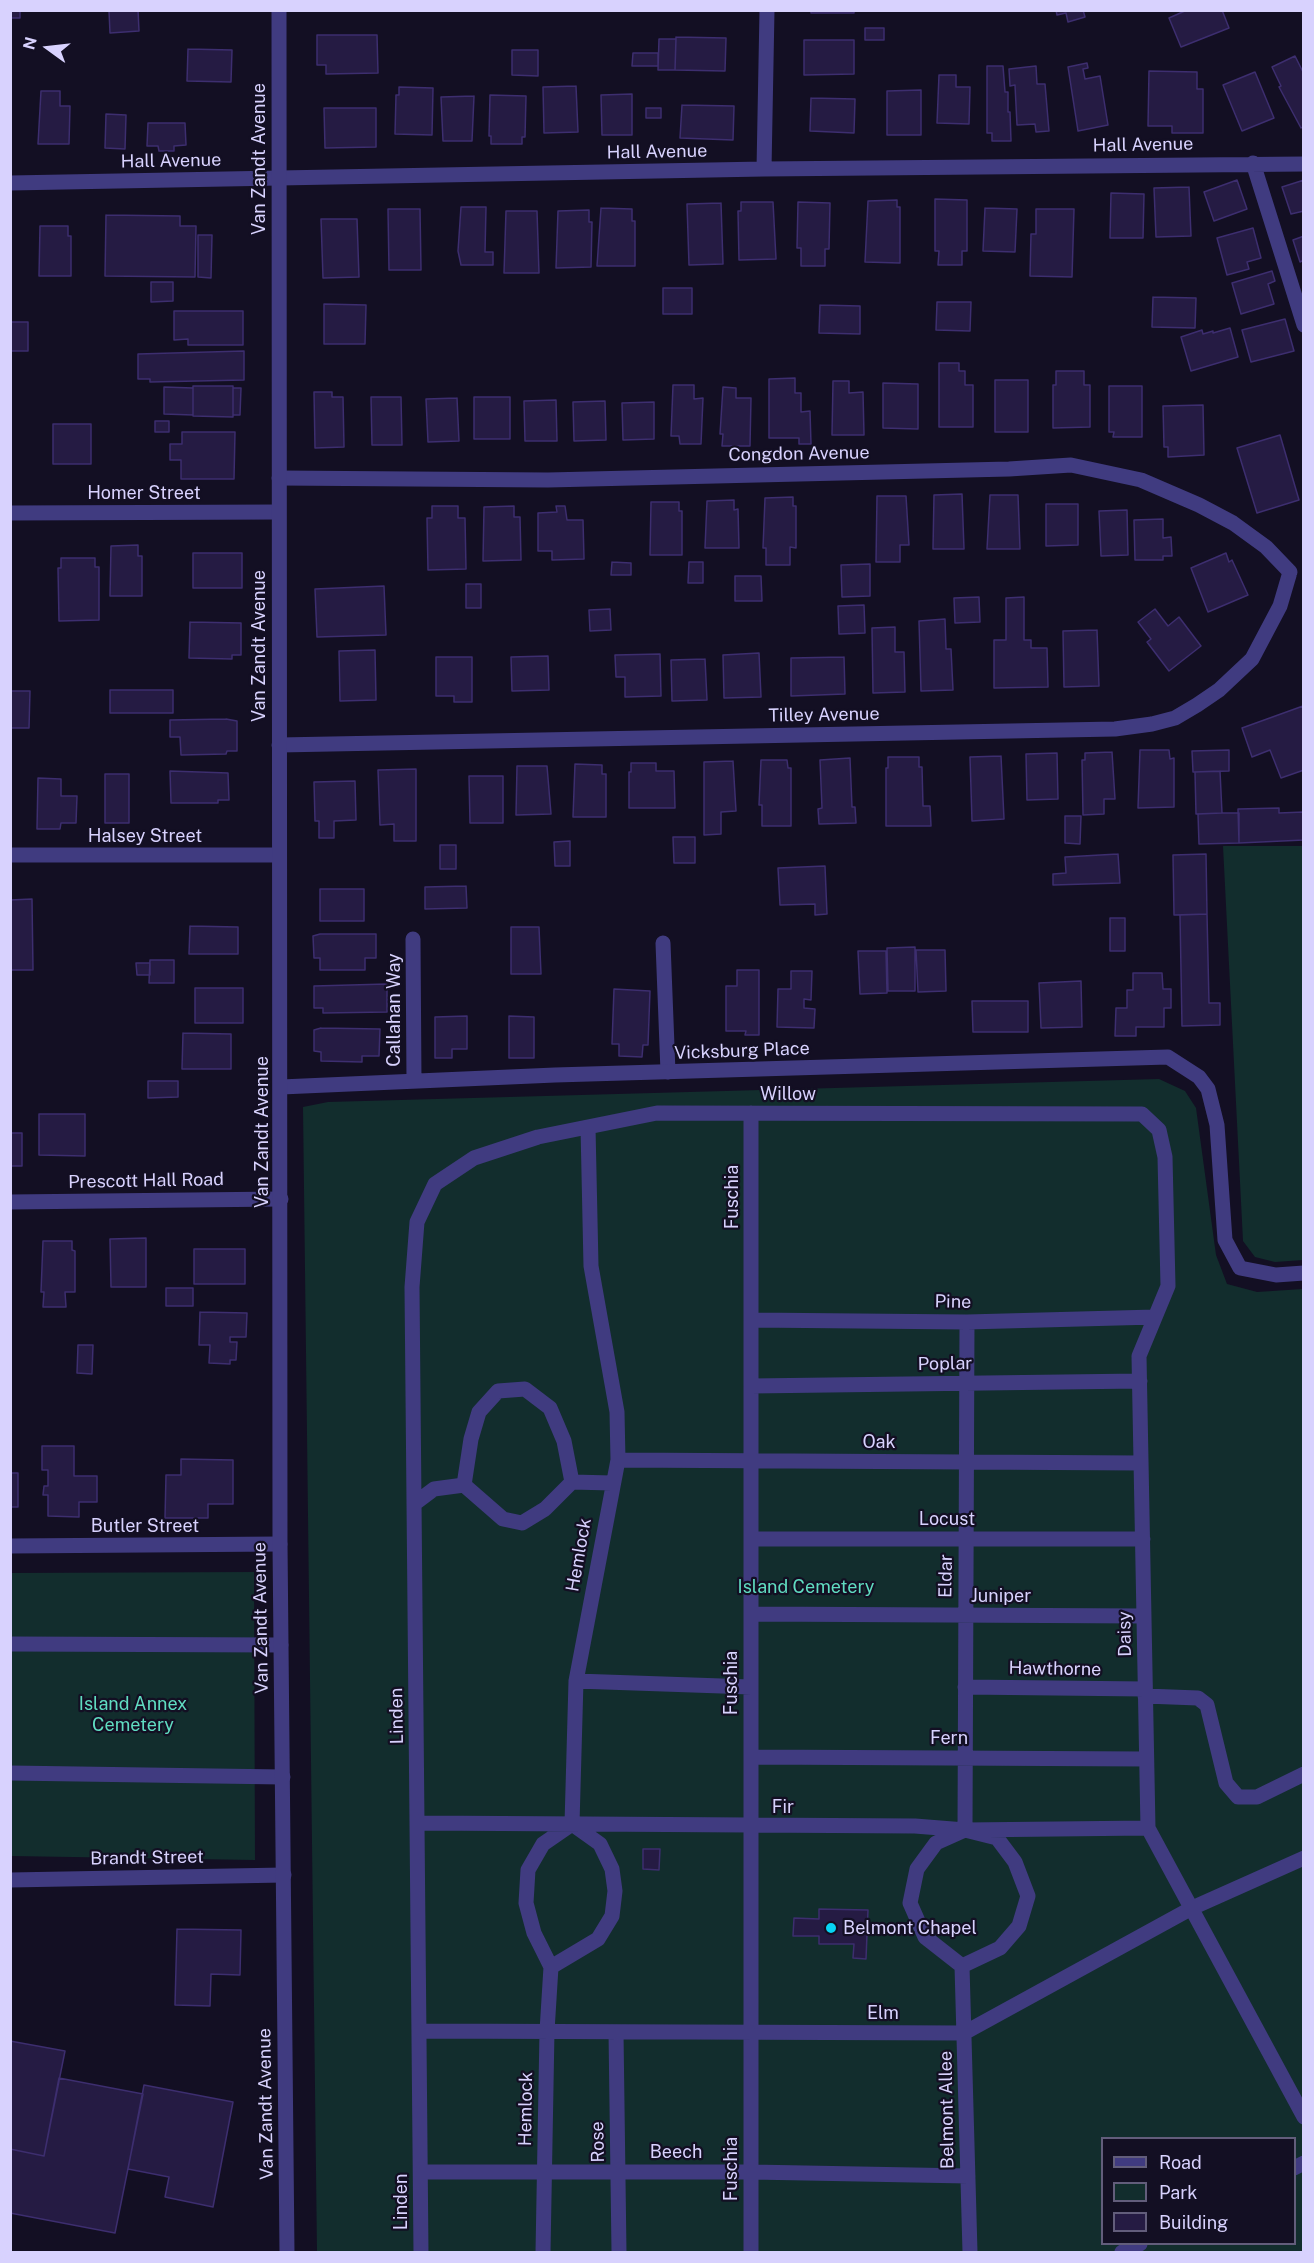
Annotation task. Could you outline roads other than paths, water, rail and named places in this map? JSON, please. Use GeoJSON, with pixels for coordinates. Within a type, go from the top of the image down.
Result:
{"type":"FeatureCollection","features":[{"type":"Feature","properties":{"kind":"street","name":"Van Zandt Avenue"},"geometry":{"type":"LineString","coordinates":[[279,10],[280,1544],[287,2253]]}},
{"type":"Feature","properties":{"kind":"street"},"geometry":{"type":"LineString","coordinates":[[764,170],[767,10]]}},
{"type":"Feature","properties":{"kind":"street"},"geometry":{"type":"LineString","coordinates":[[1253,163],[1304,325]]}},
{"type":"Feature","properties":{"kind":"street","name":"Hall Avenue"},"geometry":{"type":"LineString","coordinates":[[10,183],[764,170],[1304,164]]}},
{"type":"Feature","properties":{"kind":"street","name":"Congdon Avenue"},"geometry":{"type":"LineString","coordinates":[[279,478],[548,480],[1009,469],[1071,465],[1141,480],[1199,505],[1233,523],[1297,569]]}},
{"type":"Feature","properties":{"kind":"street","name":"Homer Street"},"geometry":{"type":"LineString","coordinates":[[10,513],[278,512]]}},
{"type":"Feature","properties":{"kind":"street","name":"Tilley Avenue"},"geometry":{"type":"LineString","coordinates":[[279,746],[1115,729],[1152,724],[1175,718],[1197,705],[1219,690],[1252,659],[1297,569]]}},
{"type":"Feature","properties":{"kind":"street","name":"Halsey Street"},"geometry":{"type":"LineString","coordinates":[[10,855],[279,855]]}},
{"type":"Feature","properties":{"kind":"street","name":"Callahan Way"},"geometry":{"type":"LineString","coordinates":[[413,939],[414,1081]]}},
{"type":"Feature","properties":{"kind":"street"},"geometry":{"type":"LineString","coordinates":[[663,943],[668,1072]]}},
{"type":"Feature","properties":{"kind":"street","name":"Vicksburg Place"},"geometry":{"type":"LineString","coordinates":[[281,1088],[668,1072],[1168,1057],[1199,1077],[1208,1089],[1214,1109],[1225,1240],[1240,1268],[1276,1275],[1304,1273]]}},
{"type":"Feature","properties":{"kind":"street","name":"Willow"},"geometry":{"type":"LineString","coordinates":[[435,1184],[474,1158],[538,1137],[657,1113],[1142,1114],[1150,1122]]}},
{"type":"Feature","properties":{"kind":"street","name":"Fuschia"},"geometry":{"type":"LineString","coordinates":[[751,1113],[751,2253]]}},
{"type":"Feature","properties":{"kind":"street","name":"Daisy"},"geometry":{"type":"LineString","coordinates":[[1150,1122],[1159,1130],[1165,1157],[1168,1286],[1139,1356],[1148,1828],[1304,2117]]}},
{"type":"Feature","properties":{"kind":"street","name":"Hemlock"},"geometry":{"type":"LineString","coordinates":[[572,1824],[576,1681],[618,1460],[617,1412],[591,1266],[588,1127]]}},
{"type":"Feature","properties":{"kind":"street","name":"Linden"},"geometry":{"type":"LineString","coordinates":[[421,2253],[412,1287],[417,1222],[435,1184]]}},
{"type":"Feature","properties":{"kind":"street","name":"Prescott Hall Road"},"geometry":{"type":"LineString","coordinates":[[10,1202],[281,1199]]}},
{"type":"Feature","properties":{"kind":"street","name":"Pine"},"geometry":{"type":"LineString","coordinates":[[751,1320],[967,1322],[1155,1317]]}},
{"type":"Feature","properties":{"kind":"street","name":"Eldar"},"geometry":{"type":"LineString","coordinates":[[965,1830],[967,1322]]}},
{"type":"Feature","properties":{"kind":"street","name":"Poplar"},"geometry":{"type":"LineString","coordinates":[[751,1386],[1140,1382]]}},
{"type":"Feature","properties":{"kind":"street"},"geometry":{"type":"LineString","coordinates":[[465,1485],[471,1439],[479,1412],[498,1391],[525,1389],[550,1408],[564,1441],[572,1482]]}},
{"type":"Feature","properties":{"kind":"street","name":"Oak"},"geometry":{"type":"LineString","coordinates":[[618,1460],[1141,1463]]}},
{"type":"Feature","properties":{"kind":"street"},"geometry":{"type":"LineString","coordinates":[[414,1504],[434,1489],[465,1485],[503,1519],[522,1523],[545,1509],[572,1482],[612,1483]]}},
{"type":"Feature","properties":{"kind":"street","name":"Locust"},"geometry":{"type":"LineString","coordinates":[[751,1539],[1143,1539]]}},
{"type":"Feature","properties":{"kind":"street","name":"Butler Street"},"geometry":{"type":"LineString","coordinates":[[10,1546],[280,1544]]}},
{"type":"Feature","properties":{"kind":"street","name":"Juniper"},"geometry":{"type":"LineString","coordinates":[[751,1614],[1144,1616]]}},
{"type":"Feature","properties":{"kind":"street"},"geometry":{"type":"LineString","coordinates":[[10,1644],[281,1645]]}},
{"type":"Feature","properties":{"kind":"street"},"geometry":{"type":"LineString","coordinates":[[576,1681],[751,1687]]}},
{"type":"Feature","properties":{"kind":"street","name":"Hawthorne"},"geometry":{"type":"LineString","coordinates":[[965,1687],[1145,1692]]}},
{"type":"Feature","properties":{"kind":"street"},"geometry":{"type":"LineString","coordinates":[[1145,1692],[1198,1698],[1208,1706],[1226,1784],[1238,1797],[1257,1797],[1304,1774]]}},
{"type":"Feature","properties":{"kind":"street","name":"Fern"},"geometry":{"type":"LineString","coordinates":[[751,1757],[1146,1759]]}},
{"type":"Feature","properties":{"kind":"street"},"geometry":{"type":"LineString","coordinates":[[10,1773],[283,1777]]}},
{"type":"Feature","properties":{"kind":"street","name":"Fir"},"geometry":{"type":"LineString","coordinates":[[418,1823],[915,1826],[965,1830],[1148,1828]]}},
{"type":"Feature","properties":{"kind":"street"},"geometry":{"type":"LineString","coordinates":[[572,1824],[600,1844],[612,1869],[615,1891],[612,1916],[598,1939],[551,1967],[534,1933],[526,1903],[528,1870],[543,1844],[572,1824]]}},
{"type":"Feature","properties":{"kind":"street"},"geometry":{"type":"LineString","coordinates":[[965,1830],[997,1838],[1015,1862],[1028,1896],[1019,1926],[1000,1948],[962,1966],[926,1937],[910,1903],[917,1869],[936,1843],[965,1830]]}},
{"type":"Feature","properties":{"kind":"street","name":"Elm"},"geometry":{"type":"LineString","coordinates":[[419,2031],[964,2033],[1192,1908],[1304,1858]]}},
{"type":"Feature","properties":{"kind":"street","name":"Brandt Street"},"geometry":{"type":"LineString","coordinates":[[10,1880],[284,1875]]}},
{"type":"Feature","properties":{"kind":"street","name":"Belmont Allee"},"geometry":{"type":"LineString","coordinates":[[962,1966],[970,2253]]}},
{"type":"Feature","properties":{"kind":"street","name":"Hemlock"},"geometry":{"type":"LineString","coordinates":[[543,2253],[546,2031],[551,1967]]}},
{"type":"Feature","properties":{"kind":"street","name":"Rose"},"geometry":{"type":"LineString","coordinates":[[615,2032],[619,2253]]}},
{"type":"Feature","properties":{"kind":"street","name":"Beech"},"geometry":{"type":"LineString","coordinates":[[421,2172],[751,2172],[968,2176]]}},
{"type":"Feature","properties":{"kind":"street"},"geometry":{"type":"LineString","coordinates":[[1122,2253],[1138,2245]]}},
{"type":"Feature","properties":{"kind":"place","name":"Belmont Chapel"},"geometry":{"type":"Point","coordinates":[831,1928]}},
{"type":"Feature","properties":{"kind":"park label","name":"Island Cemetery"},"geometry":{"type":"Point","coordinates":[806,1587]}},
{"type":"Feature","properties":{"kind":"park label","name":"Island Annex Cemetery"},"geometry":{"type":"Point","coordinates":[133,1714]}}]}
